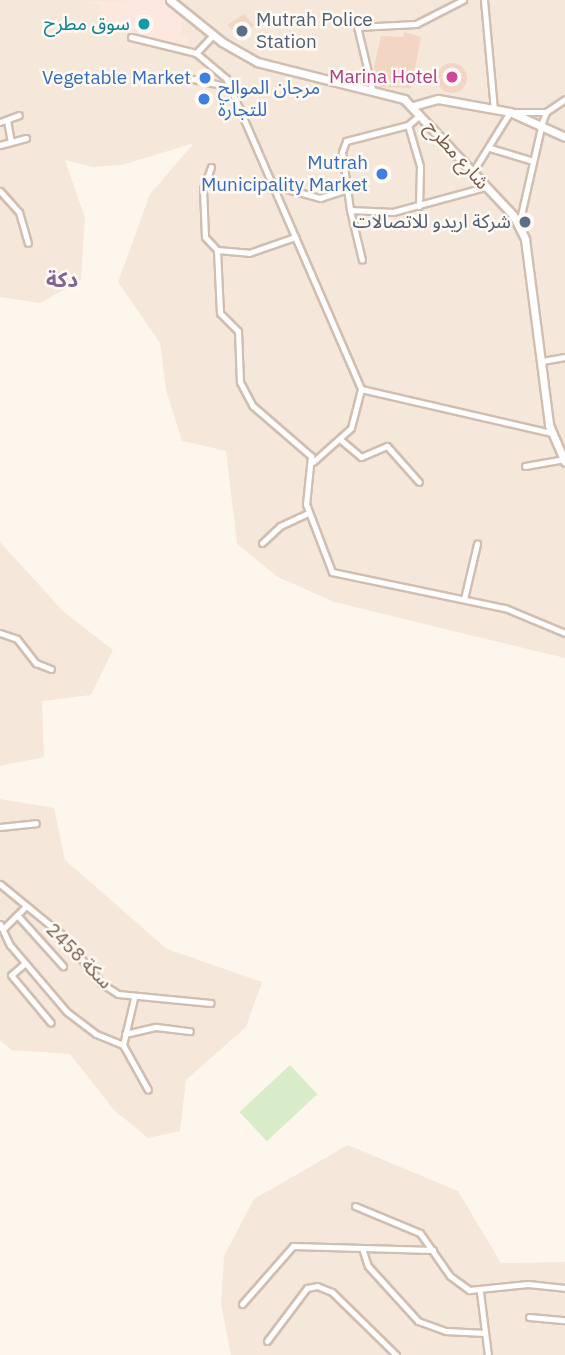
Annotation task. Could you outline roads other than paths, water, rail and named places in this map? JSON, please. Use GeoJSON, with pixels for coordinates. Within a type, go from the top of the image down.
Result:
{"type":"FeatureCollection","features":[{"type":"Feature","properties":{"kind":"main road","name":"شارع مطرح"},"geometry":{"type":"LineString","coordinates":[[170,0],[213,35],[257,62],[372,89],[413,106],[519,224]]}},
{"type":"Feature","properties":{"kind":"main road"},"geometry":{"type":"LineString","coordinates":[[413,106],[434,99],[494,108],[542,123],[565,137]]}},
{"type":"Feature","properties":{"kind":"main road"},"geometry":{"type":"LineString","coordinates":[[519,224],[551,433],[564,461]]}},
{"type":"Feature","properties":{"kind":"street"},"geometry":{"type":"LineString","coordinates":[[372,89],[356,25],[416,24],[463,0]]}},
{"type":"Feature","properties":{"kind":"street"},"geometry":{"type":"LineString","coordinates":[[484,0],[494,108]]}},
{"type":"Feature","properties":{"kind":"street"},"geometry":{"type":"LineString","coordinates":[[195,53],[213,35]]}},
{"type":"Feature","properties":{"kind":"street"},"geometry":{"type":"LineString","coordinates":[[131,37],[195,53],[231,87],[276,186],[360,388],[357,413],[342,441],[313,462],[308,513],[332,572],[464,599],[528,616],[565,633]]}},
{"type":"Feature","properties":{"kind":"street"},"geometry":{"type":"LineString","coordinates":[[194,79],[231,87]]}},
{"type":"Feature","properties":{"kind":"street"},"geometry":{"type":"LineString","coordinates":[[519,224],[542,123],[547,112],[565,99]]}},
{"type":"Feature","properties":{"kind":"street"},"geometry":{"type":"LineString","coordinates":[[472,174],[510,112],[547,112]]}},
{"type":"Feature","properties":{"kind":"street"},"geometry":{"type":"LineString","coordinates":[[0,122],[19,115]]}},
{"type":"Feature","properties":{"kind":"street"},"geometry":{"type":"LineString","coordinates":[[362,260],[345,190],[342,152],[346,141],[408,125],[420,115]]}},
{"type":"Feature","properties":{"kind":"street"},"geometry":{"type":"LineString","coordinates":[[7,120],[11,142]]}},
{"type":"Feature","properties":{"kind":"street"},"geometry":{"type":"LineString","coordinates":[[408,125],[420,166],[419,206]]}},
{"type":"Feature","properties":{"kind":"street"},"geometry":{"type":"LineString","coordinates":[[0,145],[26,138]]}},
{"type":"Feature","properties":{"kind":"street"},"geometry":{"type":"LineString","coordinates":[[490,148],[533,161]]}},
{"type":"Feature","properties":{"kind":"street"},"geometry":{"type":"LineString","coordinates":[[211,167],[202,210],[205,237],[217,250],[219,310],[237,331],[244,393],[313,462]]}},
{"type":"Feature","properties":{"kind":"street"},"geometry":{"type":"LineString","coordinates":[[276,186],[320,198],[345,190]]}},
{"type":"Feature","properties":{"kind":"street"},"geometry":{"type":"LineString","coordinates":[[350,210],[362,214],[419,206],[485,187]]}},
{"type":"Feature","properties":{"kind":"street"},"geometry":{"type":"LineString","coordinates":[[0,191],[19,212],[28,243]]}},
{"type":"Feature","properties":{"kind":"street"},"geometry":{"type":"LineString","coordinates":[[217,250],[249,253],[295,237]]}},
{"type":"Feature","properties":{"kind":"street"},"geometry":{"type":"LineString","coordinates":[[542,361],[565,357]]}},
{"type":"Feature","properties":{"kind":"street"},"geometry":{"type":"LineString","coordinates":[[360,388],[551,433]]}},
{"type":"Feature","properties":{"kind":"street"},"geometry":{"type":"LineString","coordinates":[[342,441],[361,457],[387,446],[419,482]]}},
{"type":"Feature","properties":{"kind":"street"},"geometry":{"type":"LineString","coordinates":[[525,466],[564,461]]}},
{"type":"Feature","properties":{"kind":"street"},"geometry":{"type":"LineString","coordinates":[[262,543],[280,526],[308,513]]}},
{"type":"Feature","properties":{"kind":"street"},"geometry":{"type":"LineString","coordinates":[[464,599],[477,544]]}},
{"type":"Feature","properties":{"kind":"street"},"geometry":{"type":"LineString","coordinates":[[0,633],[17,639],[36,663],[51,669]]}},
{"type":"Feature","properties":{"kind":"street"},"geometry":{"type":"LineString","coordinates":[[0,827],[36,823]]}},
{"type":"Feature","properties":{"kind":"street","name":"سكة 2458"},"geometry":{"type":"LineString","coordinates":[[0,884],[62,935],[101,983],[134,998],[211,1003]]}},
{"type":"Feature","properties":{"kind":"street"},"geometry":{"type":"LineString","coordinates":[[26,906],[1,926],[25,963],[79,1024],[123,1045],[148,1090]]}},
{"type":"Feature","properties":{"kind":"street"},"geometry":{"type":"LineString","coordinates":[[18,915],[62,966]]}},
{"type":"Feature","properties":{"kind":"street"},"geometry":{"type":"LineString","coordinates":[[25,963],[11,975],[51,1023]]}},
{"type":"Feature","properties":{"kind":"street"},"geometry":{"type":"LineString","coordinates":[[123,1045],[134,998]]}},
{"type":"Feature","properties":{"kind":"street"},"geometry":{"type":"LineString","coordinates":[[125,1034],[156,1027],[190,1031]]}},
{"type":"Feature","properties":{"kind":"street"},"geometry":{"type":"LineString","coordinates":[[355,1206],[420,1233],[456,1282],[480,1292],[517,1284],[565,1288]]}},
{"type":"Feature","properties":{"kind":"street"},"geometry":{"type":"LineString","coordinates":[[242,1304],[293,1246],[363,1251],[433,1250]]}},
{"type":"Feature","properties":{"kind":"street"},"geometry":{"type":"LineString","coordinates":[[363,1251],[368,1266],[418,1321],[446,1331],[485,1333]]}},
{"type":"Feature","properties":{"kind":"street"},"geometry":{"type":"LineString","coordinates":[[267,1341],[307,1288],[317,1286],[332,1293],[396,1355]]}},
{"type":"Feature","properties":{"kind":"street"},"geometry":{"type":"LineString","coordinates":[[480,1292],[488,1355]]}},
{"type":"Feature","properties":{"kind":"street"},"geometry":{"type":"LineString","coordinates":[[530,1317],[565,1320]]}},
{"type":"Feature","properties":{"kind":"place","name":"سوق مطرح"},"geometry":{"type":"Point","coordinates":[144,24]}},
{"type":"Feature","properties":{"kind":"place","name":"Mutrah Police Station"},"geometry":{"type":"Point","coordinates":[242,31]}},
{"type":"Feature","properties":{"kind":"place","name":"Marina Hotel"},"geometry":{"type":"Point","coordinates":[452,77]}},
{"type":"Feature","properties":{"kind":"place","name":"Vegetable Market"},"geometry":{"type":"Point","coordinates":[205,78]}},
{"type":"Feature","properties":{"kind":"place","name":"مرجان الموالح للتجارة"},"geometry":{"type":"Point","coordinates":[204,99]}},
{"type":"Feature","properties":{"kind":"place","name":"Mutrah Municipality Market"},"geometry":{"type":"Point","coordinates":[382,174]}},
{"type":"Feature","properties":{"kind":"place","name":"شركة اريدو للاتصالات"},"geometry":{"type":"Point","coordinates":[525,222]}},
{"type":"Feature","properties":{"kind":"district","name":"دكة"},"geometry":{"type":"Point","coordinates":[62,279]}}]}
